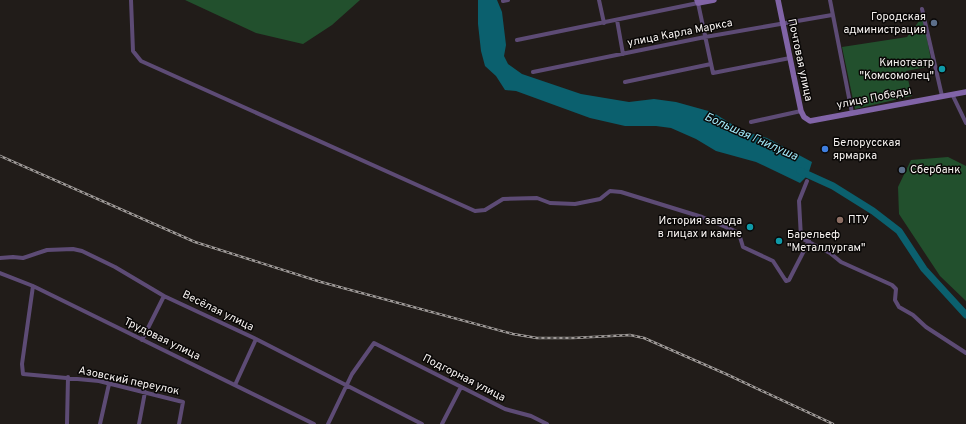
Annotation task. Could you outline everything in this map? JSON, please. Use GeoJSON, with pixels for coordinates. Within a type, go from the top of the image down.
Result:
{"type":"FeatureCollection","features":[{"type":"Feature","properties":{"kind":"main road"},"geometry":{"type":"LineString","coordinates":[[698,2],[714,0]]}},
{"type":"Feature","properties":{"kind":"main road","name":"Почтовая улица"},"geometry":{"type":"LineString","coordinates":[[778,0],[801,111],[804,117],[810,120]]}},
{"type":"Feature","properties":{"kind":"main road","name":"улица Победы"},"geometry":{"type":"LineString","coordinates":[[810,120],[966,92]]}},
{"type":"Feature","properties":{"kind":"street"},"geometry":{"type":"LineString","coordinates":[[131,0],[133,51],[141,61],[475,210],[485,210],[503,199],[537,198],[550,203],[575,204],[600,199],[610,191],[621,192],[702,217],[735,231],[740,237],[743,247],[773,261],[786,281],[789,280],[793,274],[809,241]]}},
{"type":"Feature","properties":{"kind":"street"},"geometry":{"type":"LineString","coordinates":[[503,1],[508,0]]}},
{"type":"Feature","properties":{"kind":"street"},"geometry":{"type":"LineString","coordinates":[[600,0],[604,23]]}},
{"type":"Feature","properties":{"kind":"street"},"geometry":{"type":"LineString","coordinates":[[830,0],[852,113]]}},
{"type":"Feature","properties":{"kind":"street"},"geometry":{"type":"LineString","coordinates":[[517,40],[604,23],[698,2],[713,73],[790,58]]}},
{"type":"Feature","properties":{"kind":"street"},"geometry":{"type":"LineString","coordinates":[[922,9],[942,96]]}},
{"type":"Feature","properties":{"kind":"street","name":"улица Карла Маркса"},"geometry":{"type":"LineString","coordinates":[[533,72],[705,37],[832,15]]}},
{"type":"Feature","properties":{"kind":"street"},"geometry":{"type":"LineString","coordinates":[[616,20],[623,54]]}},
{"type":"Feature","properties":{"kind":"street"},"geometry":{"type":"LineString","coordinates":[[625,82],[711,64]]}},
{"type":"Feature","properties":{"kind":"street"},"geometry":{"type":"LineString","coordinates":[[952,94],[966,123]]}},
{"type":"Feature","properties":{"kind":"street"},"geometry":{"type":"LineString","coordinates":[[751,122],[801,111]]}},
{"type":"Feature","properties":{"kind":"street"},"geometry":{"type":"LineString","coordinates":[[807,181],[799,201],[799,236],[841,262],[895,287],[896,300],[899,307],[913,315],[926,327],[966,353]]}},
{"type":"Feature","properties":{"kind":"street","name":"Весёлая улица"},"geometry":{"type":"LineString","coordinates":[[0,258],[23,258],[47,250],[82,250],[115,267],[164,296],[256,339],[422,424]]}},
{"type":"Feature","properties":{"kind":"street","name":"Трудовая улица"},"geometry":{"type":"LineString","coordinates":[[0,273],[32,286],[314,424]]}},
{"type":"Feature","properties":{"kind":"street","name":"Азовский переулок"},"geometry":{"type":"LineString","coordinates":[[32,286],[22,364],[23,374],[68,377],[109,384],[183,402],[179,424]]}},
{"type":"Feature","properties":{"kind":"street"},"geometry":{"type":"LineString","coordinates":[[142,340],[164,296]]}},
{"type":"Feature","properties":{"kind":"street"},"geometry":{"type":"LineString","coordinates":[[235,385],[256,339]]}},
{"type":"Feature","properties":{"kind":"street","name":"Подгорная улица"},"geometry":{"type":"LineString","coordinates":[[346,386],[352,374],[374,343],[505,409],[531,416],[547,424]]}},
{"type":"Feature","properties":{"kind":"street"},"geometry":{"type":"LineString","coordinates":[[67,424],[68,377]]}},
{"type":"Feature","properties":{"kind":"street"},"geometry":{"type":"LineString","coordinates":[[100,424],[109,384]]}},
{"type":"Feature","properties":{"kind":"street"},"geometry":{"type":"LineString","coordinates":[[328,424],[346,386]]}},
{"type":"Feature","properties":{"kind":"street"},"geometry":{"type":"LineString","coordinates":[[442,424],[461,387]]}},
{"type":"Feature","properties":{"kind":"street"},"geometry":{"type":"LineString","coordinates":[[139,424],[145,392]]}},
{"type":"Feature","properties":{"kind":"green space"},"geometry":{"type":"Polygon","coordinates":[[[185,0],[360,0],[332,25],[303,44],[256,33],[185,0]]]}},
{"type":"Feature","properties":{"kind":"green space"},"geometry":{"type":"Polygon","coordinates":[[[923,16],[932,66],[906,71],[912,96],[855,109],[842,47],[907,37],[923,16]]]}},
{"type":"Feature","properties":{"kind":"green space"},"geometry":{"type":"Polygon","coordinates":[[[948,157],[966,166],[966,301],[940,276],[899,214],[898,187],[911,160],[948,157]]]}},
{"type":"Feature","properties":{"kind":"water"},"geometry":{"type":"Polygon","coordinates":[[[478,0],[497,0],[502,12],[506,45],[504,56],[508,64],[522,74],[581,94],[629,102],[654,99],[676,102],[712,112],[743,131],[767,138],[812,162],[808,175],[800,183],[756,162],[716,151],[696,139],[671,128],[656,126],[625,126],[590,118],[516,91],[505,90],[496,76],[485,66],[481,51],[478,24],[478,0]]]}},
{"type":"Feature","properties":{"kind":"waterway","name":"Большая Гнилуша"},"geometry":{"type":"LineString","coordinates":[[800,171],[833,186],[873,211],[899,231],[924,269],[966,315]]}},
{"type":"Feature","properties":{"kind":"railway"},"geometry":{"type":"LineString","coordinates":[[0,156],[195,242],[321,282],[513,334],[537,338],[630,335],[644,338],[833,424]]}},
{"type":"Feature","properties":{"kind":"place","name":"Городская администрация"},"geometry":{"type":"Point","coordinates":[934,23]}},
{"type":"Feature","properties":{"kind":"place","name":"Кинотеатр \"Комсомолец\""},"geometry":{"type":"Point","coordinates":[942,69]}},
{"type":"Feature","properties":{"kind":"place","name":"Белорусская ярмарка"},"geometry":{"type":"Point","coordinates":[825,149]}},
{"type":"Feature","properties":{"kind":"place","name":"Сбербанк"},"geometry":{"type":"Point","coordinates":[902,170]}},
{"type":"Feature","properties":{"kind":"place","name":"ПТУ"},"geometry":{"type":"Point","coordinates":[840,220]}},
{"type":"Feature","properties":{"kind":"place","name":"История завода в лицах и камне"},"geometry":{"type":"Point","coordinates":[750,227]}},
{"type":"Feature","properties":{"kind":"place","name":"Барельеф \"Металлургам\""},"geometry":{"type":"Point","coordinates":[779,241]}}]}
